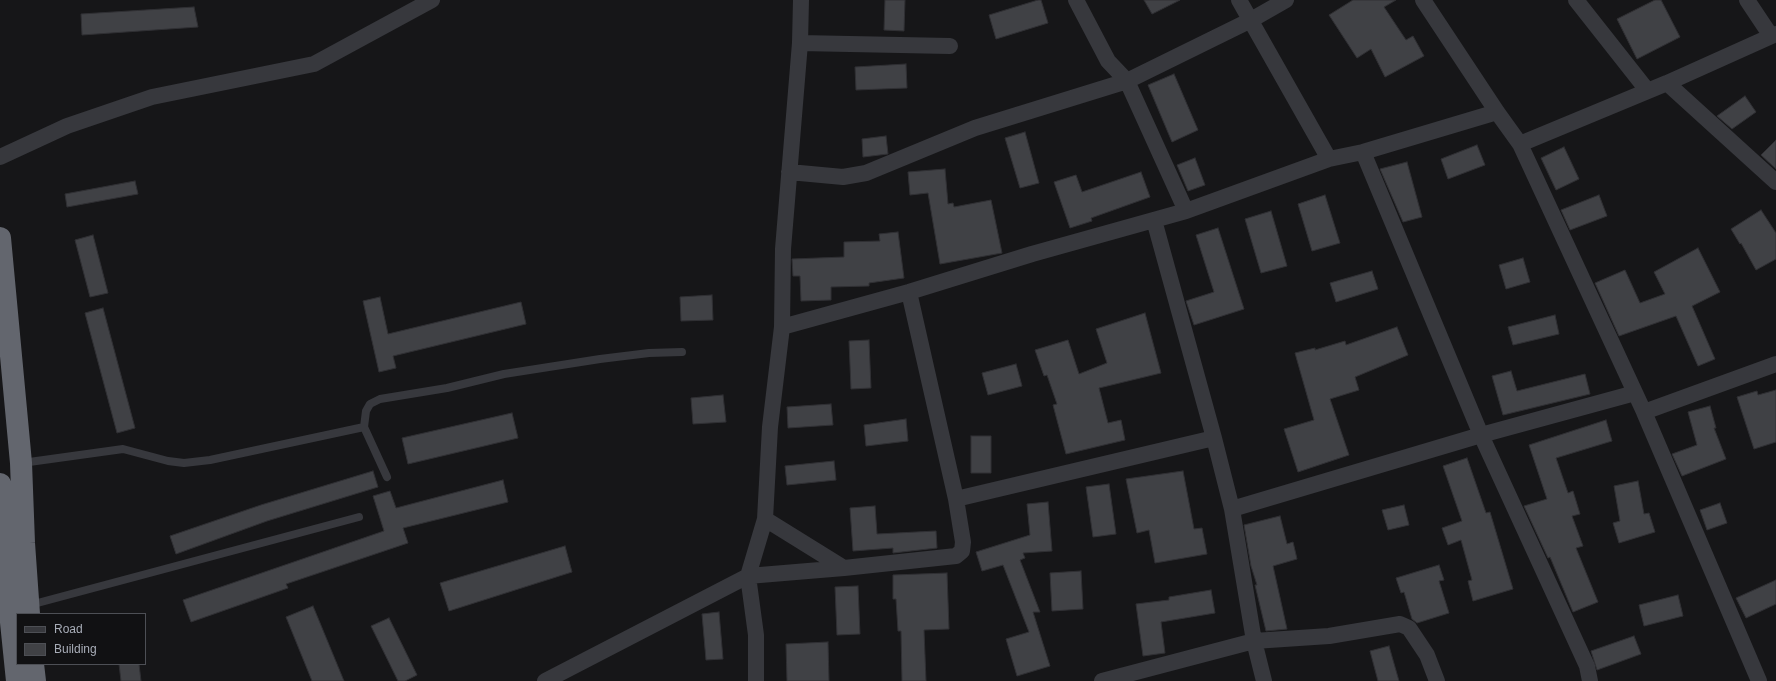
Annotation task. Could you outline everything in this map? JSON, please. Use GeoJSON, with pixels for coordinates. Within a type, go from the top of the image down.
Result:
{"type":"FeatureCollection","features":[{"type":"Feature","properties":{"kind":"highway"},"geometry":{"type":"LineString","coordinates":[[0,238],[21,463],[13,543],[16,681]]}},
{"type":"Feature","properties":{"kind":"highway"},"geometry":{"type":"LineString","coordinates":[[0,484],[29,610]]}},
{"type":"Feature","properties":{"kind":"highway"},"geometry":{"type":"LineString","coordinates":[[33,665],[35,681]]}},
{"type":"Feature","properties":{"kind":"street"},"geometry":{"type":"LineString","coordinates":[[0,157],[67,126],[152,97],[314,64],[432,0]]}},
{"type":"Feature","properties":{"kind":"street"},"geometry":{"type":"LineString","coordinates":[[756,681],[756,635],[748,576],[764,519],[770,426],[782,327],[782,249],[800,43],[801,0]]}},
{"type":"Feature","properties":{"kind":"street"},"geometry":{"type":"LineString","coordinates":[[1076,0],[1108,61],[1127,81],[1186,211]]}},
{"type":"Feature","properties":{"kind":"street"},"geometry":{"type":"LineString","coordinates":[[1239,0],[1329,159]]}},
{"type":"Feature","properties":{"kind":"street"},"geometry":{"type":"LineString","coordinates":[[789,172],[843,177],[866,173],[974,128],[1127,81],[1251,20],[1286,0]]}},
{"type":"Feature","properties":{"kind":"street"},"geometry":{"type":"LineString","coordinates":[[1423,0],[1520,144],[1644,412],[1759,681]]}},
{"type":"Feature","properties":{"kind":"street"},"geometry":{"type":"LineString","coordinates":[[1576,0],[1647,90]]}},
{"type":"Feature","properties":{"kind":"street"},"geometry":{"type":"LineString","coordinates":[[1520,144],[1667,82],[1773,35],[1747,0]]}},
{"type":"Feature","properties":{"kind":"street"},"geometry":{"type":"LineString","coordinates":[[800,43],[950,46]]}},
{"type":"Feature","properties":{"kind":"street"},"geometry":{"type":"LineString","coordinates":[[1667,82],[1776,182]]}},
{"type":"Feature","properties":{"kind":"street"},"geometry":{"type":"LineString","coordinates":[[782,327],[910,292],[1032,254],[1186,211],[1329,159],[1363,152],[1497,112]]}},
{"type":"Feature","properties":{"kind":"street"},"geometry":{"type":"LineString","coordinates":[[1363,152],[1481,435],[1587,666],[1590,681]]}},
{"type":"Feature","properties":{"kind":"street"},"geometry":{"type":"LineString","coordinates":[[1154,220],[1232,509],[1254,641],[1264,681]]}},
{"type":"Feature","properties":{"kind":"street"},"geometry":{"type":"LineString","coordinates":[[545,681],[748,576],[844,568],[956,556],[962,551],[963,542],[956,499],[910,292]]}},
{"type":"Feature","properties":{"kind":"street"},"geometry":{"type":"LineString","coordinates":[[1644,412],[1776,364]]}},
{"type":"Feature","properties":{"kind":"street"},"geometry":{"type":"LineString","coordinates":[[1232,509],[1481,435],[1635,392]]}},
{"type":"Feature","properties":{"kind":"street"},"geometry":{"type":"LineString","coordinates":[[956,499],[1214,438]]}},
{"type":"Feature","properties":{"kind":"street"},"geometry":{"type":"LineString","coordinates":[[764,519],[844,568]]}},
{"type":"Feature","properties":{"kind":"street"},"geometry":{"type":"LineString","coordinates":[[1102,681],[1254,641],[1329,636],[1400,624],[1409,628],[1427,655],[1437,681]]}},
{"type":"Feature","properties":{"kind":"lane"},"geometry":{"type":"LineString","coordinates":[[387,477],[364,427],[366,411],[370,404],[380,399],[447,388],[504,374],[600,358],[682,352]]}},
{"type":"Feature","properties":{"kind":"lane"},"geometry":{"type":"LineString","coordinates":[[21,463],[123,449],[168,461],[184,463],[210,460],[364,427]]}},
{"type":"Feature","properties":{"kind":"lane"},"geometry":{"type":"LineString","coordinates":[[29,610],[359,517]]}},
{"type":"Feature","properties":{"kind":"building"},"geometry":{"type":"Polygon","coordinates":[[[885,0],[905,0],[904,31],[884,30],[885,0]]]}},
{"type":"Feature","properties":{"kind":"building"},"geometry":{"type":"Polygon","coordinates":[[[1041,0],[1048,23],[996,39],[989,15],[1041,0]]]}},
{"type":"Feature","properties":{"kind":"building"},"geometry":{"type":"Polygon","coordinates":[[[1144,0],[1180,0],[1152,14],[1144,0]]]}},
{"type":"Feature","properties":{"kind":"building"},"geometry":{"type":"Polygon","coordinates":[[[1353,0],[1396,0],[1384,7],[1406,40],[1413,36],[1424,56],[1385,77],[1371,49],[1357,58],[1329,15],[1353,0]]]}},
{"type":"Feature","properties":{"kind":"building"},"geometry":{"type":"Polygon","coordinates":[[[1655,0],[1661,0],[1680,37],[1637,59],[1617,19],[1655,0]]]}},
{"type":"Feature","properties":{"kind":"building"},"geometry":{"type":"Polygon","coordinates":[[[194,7],[198,27],[82,35],[81,14],[194,7]]]}},
{"type":"Feature","properties":{"kind":"building"},"geometry":{"type":"Polygon","coordinates":[[[906,64],[907,88],[856,90],[855,67],[906,64]]]}},
{"type":"Feature","properties":{"kind":"building"},"geometry":{"type":"Polygon","coordinates":[[[1174,74],[1198,130],[1172,142],[1148,85],[1174,74]]]}},
{"type":"Feature","properties":{"kind":"building"},"geometry":{"type":"Polygon","coordinates":[[[1745,96],[1756,112],[1732,129],[1717,116],[1745,96]]]}},
{"type":"Feature","properties":{"kind":"building"},"geometry":{"type":"Polygon","coordinates":[[[1025,132],[1039,183],[1020,188],[1005,138],[1025,132]]]}},
{"type":"Feature","properties":{"kind":"building"},"geometry":{"type":"Polygon","coordinates":[[[886,136],[888,154],[863,157],[862,139],[886,136]]]}},
{"type":"Feature","properties":{"kind":"building"},"geometry":{"type":"Polygon","coordinates":[[[1776,140],[1776,169],[1761,155],[1776,140]]]}},
{"type":"Feature","properties":{"kind":"building"},"geometry":{"type":"Polygon","coordinates":[[[1477,145],[1485,165],[1448,179],[1441,159],[1477,145]]]}},
{"type":"Feature","properties":{"kind":"building"},"geometry":{"type":"Polygon","coordinates":[[[1564,147],[1579,179],[1556,190],[1541,158],[1564,147]]]}},
{"type":"Feature","properties":{"kind":"building"},"geometry":{"type":"Polygon","coordinates":[[[1195,158],[1205,185],[1188,191],[1177,165],[1195,158]]]}},
{"type":"Feature","properties":{"kind":"building"},"geometry":{"type":"Polygon","coordinates":[[[1407,162],[1422,217],[1403,222],[1380,169],[1407,162]]]}},
{"type":"Feature","properties":{"kind":"building"},"geometry":{"type":"Polygon","coordinates":[[[945,169],[948,204],[953,203],[954,207],[991,200],[1002,253],[940,264],[928,193],[910,195],[908,172],[945,169]]]}},
{"type":"Feature","properties":{"kind":"building"},"geometry":{"type":"Polygon","coordinates":[[[1141,172],[1150,197],[1091,218],[1092,221],[1070,228],[1054,182],[1076,175],[1082,192],[1141,172]]]}},
{"type":"Feature","properties":{"kind":"building"},"geometry":{"type":"Polygon","coordinates":[[[135,181],[138,194],[67,207],[65,194],[135,181]]]}},
{"type":"Feature","properties":{"kind":"building"},"geometry":{"type":"Polygon","coordinates":[[[1325,195],[1340,243],[1312,251],[1298,204],[1325,195]]]}},
{"type":"Feature","properties":{"kind":"building"},"geometry":{"type":"Polygon","coordinates":[[[1599,195],[1607,216],[1570,230],[1561,210],[1599,195]]]}},
{"type":"Feature","properties":{"kind":"building"},"geometry":{"type":"Polygon","coordinates":[[[1761,210],[1776,233],[1776,259],[1756,270],[1741,243],[1740,244],[1731,229],[1761,210]]]}},
{"type":"Feature","properties":{"kind":"building"},"geometry":{"type":"Polygon","coordinates":[[[1271,211],[1287,266],[1261,273],[1245,219],[1271,211]]]}},
{"type":"Feature","properties":{"kind":"building"},"geometry":{"type":"Polygon","coordinates":[[[1218,228],[1244,309],[1194,325],[1186,301],[1214,292],[1196,235],[1218,228]]]}},
{"type":"Feature","properties":{"kind":"building"},"geometry":{"type":"Polygon","coordinates":[[[898,232],[904,278],[869,283],[869,286],[831,287],[831,300],[801,301],[800,276],[793,276],[792,259],[844,257],[844,242],[880,241],[879,234],[898,232]]]}},
{"type":"Feature","properties":{"kind":"building"},"geometry":{"type":"Polygon","coordinates":[[[93,235],[108,293],[90,297],[75,240],[93,235]]]}},
{"type":"Feature","properties":{"kind":"building"},"geometry":{"type":"Polygon","coordinates":[[[1698,248],[1720,292],[1692,306],[1715,359],[1698,366],[1676,316],[1619,336],[1595,283],[1625,270],[1640,303],[1665,294],[1654,272],[1698,248]]]}},
{"type":"Feature","properties":{"kind":"building"},"geometry":{"type":"Polygon","coordinates":[[[1523,258],[1530,282],[1506,289],[1499,265],[1523,258]]]}},
{"type":"Feature","properties":{"kind":"building"},"geometry":{"type":"Polygon","coordinates":[[[1372,271],[1378,289],[1336,302],[1330,283],[1372,271]]]}},
{"type":"Feature","properties":{"kind":"building"},"geometry":{"type":"Polygon","coordinates":[[[712,295],[713,320],[681,321],[680,297],[712,295]]]}},
{"type":"Feature","properties":{"kind":"building"},"geometry":{"type":"Polygon","coordinates":[[[380,297],[388,334],[521,302],[526,324],[393,356],[396,368],[379,372],[363,301],[380,297]]]}},
{"type":"Feature","properties":{"kind":"building"},"geometry":{"type":"Polygon","coordinates":[[[103,308],[135,428],[117,433],[85,313],[103,308]]]}},
{"type":"Feature","properties":{"kind":"building"},"geometry":{"type":"Polygon","coordinates":[[[1145,313],[1161,373],[1099,388],[1108,423],[1121,420],[1125,440],[1066,454],[1053,405],[1057,404],[1047,375],[1044,376],[1035,350],[1068,340],[1079,374],[1107,363],[1096,329],[1145,313]]]}},
{"type":"Feature","properties":{"kind":"building"},"geometry":{"type":"Polygon","coordinates":[[[1555,315],[1559,334],[1513,345],[1508,327],[1555,315]]]}},
{"type":"Feature","properties":{"kind":"building"},"geometry":{"type":"Polygon","coordinates":[[[1397,327],[1408,355],[1355,377],[1359,390],[1330,399],[1349,455],[1298,472],[1284,429],[1314,420],[1295,353],[1315,348],[1315,350],[1345,341],[1346,345],[1397,327]]]}},
{"type":"Feature","properties":{"kind":"building"},"geometry":{"type":"Polygon","coordinates":[[[869,340],[871,388],[851,389],[849,341],[869,340]]]}},
{"type":"Feature","properties":{"kind":"building"},"geometry":{"type":"Polygon","coordinates":[[[1016,364],[1022,386],[988,395],[982,373],[1016,364]]]}},
{"type":"Feature","properties":{"kind":"building"},"geometry":{"type":"Polygon","coordinates":[[[1511,371],[1517,391],[1585,374],[1590,394],[1503,415],[1492,376],[1511,371]]]}},
{"type":"Feature","properties":{"kind":"building"},"geometry":{"type":"Polygon","coordinates":[[[1776,390],[1776,442],[1754,449],[1737,397],[1757,391],[1758,395],[1776,390]]]}},
{"type":"Feature","properties":{"kind":"building"},"geometry":{"type":"Polygon","coordinates":[[[723,395],[726,422],[693,424],[691,398],[723,395]]]}},
{"type":"Feature","properties":{"kind":"building"},"geometry":{"type":"Polygon","coordinates":[[[831,404],[833,425],[788,428],[787,407],[831,404]]]}},
{"type":"Feature","properties":{"kind":"building"},"geometry":{"type":"Polygon","coordinates":[[[1710,406],[1716,428],[1714,428],[1726,459],[1682,476],[1672,454],[1697,445],[1688,412],[1710,406]]]}},
{"type":"Feature","properties":{"kind":"building"},"geometry":{"type":"Polygon","coordinates":[[[512,413],[518,438],[408,464],[402,438],[512,413]]]}},
{"type":"Feature","properties":{"kind":"building"},"geometry":{"type":"Polygon","coordinates":[[[906,419],[908,441],[866,446],[864,425],[906,419]]]}},
{"type":"Feature","properties":{"kind":"building"},"geometry":{"type":"Polygon","coordinates":[[[1606,420],[1612,441],[1556,458],[1568,493],[1573,491],[1580,514],[1572,516],[1583,546],[1576,548],[1598,602],[1573,612],[1550,557],[1548,558],[1524,506],[1547,499],[1529,445],[1606,420]]]}},
{"type":"Feature","properties":{"kind":"building"},"geometry":{"type":"Polygon","coordinates":[[[971,436],[991,436],[991,473],[971,473],[971,436]]]}},
{"type":"Feature","properties":{"kind":"building"},"geometry":{"type":"Polygon","coordinates":[[[1467,458],[1486,513],[1490,512],[1513,589],[1473,601],[1468,581],[1472,580],[1461,540],[1448,545],[1442,528],[1462,521],[1443,466],[1467,458]]]}},
{"type":"Feature","properties":{"kind":"building"},"geometry":{"type":"Polygon","coordinates":[[[834,461],[836,480],[787,485],[785,466],[834,461]]]}},
{"type":"Feature","properties":{"kind":"building"},"geometry":{"type":"Polygon","coordinates":[[[373,471],[378,487],[267,521],[176,554],[170,536],[261,505],[373,471]]]}},
{"type":"Feature","properties":{"kind":"building"},"geometry":{"type":"Polygon","coordinates":[[[1183,471],[1194,529],[1202,528],[1207,554],[1155,563],[1149,530],[1137,533],[1126,479],[1183,471]]]}},
{"type":"Feature","properties":{"kind":"building"},"geometry":{"type":"Polygon","coordinates":[[[503,480],[508,502],[403,528],[408,543],[286,584],[288,588],[191,622],[183,600],[384,531],[373,496],[390,491],[396,508],[503,480]]]}},
{"type":"Feature","properties":{"kind":"building"},"geometry":{"type":"Polygon","coordinates":[[[1638,481],[1644,514],[1649,513],[1655,532],[1619,543],[1613,523],[1620,521],[1614,486],[1638,481]]]}},
{"type":"Feature","properties":{"kind":"building"},"geometry":{"type":"Polygon","coordinates":[[[1109,484],[1116,534],[1093,537],[1086,487],[1109,484]]]}},
{"type":"Feature","properties":{"kind":"building"},"geometry":{"type":"Polygon","coordinates":[[[1048,502],[1052,551],[1023,553],[1025,558],[1020,560],[1040,612],[1033,612],[1050,666],[1017,676],[1006,639],[1029,632],[1003,565],[982,571],[976,552],[1030,535],[1027,504],[1048,502]]]}},
{"type":"Feature","properties":{"kind":"building"},"geometry":{"type":"Polygon","coordinates":[[[1720,503],[1727,523],[1707,530],[1700,510],[1720,503]]]}},
{"type":"Feature","properties":{"kind":"building"},"geometry":{"type":"Polygon","coordinates":[[[1404,505],[1409,525],[1388,530],[1382,510],[1404,505]]]}},
{"type":"Feature","properties":{"kind":"building"},"geometry":{"type":"Polygon","coordinates":[[[875,506],[877,534],[936,531],[937,548],[893,553],[893,548],[853,551],[850,508],[875,506]]]}},
{"type":"Feature","properties":{"kind":"building"},"geometry":{"type":"Polygon","coordinates":[[[1280,516],[1287,544],[1293,542],[1297,559],[1273,566],[1287,629],[1266,631],[1255,585],[1257,585],[1251,566],[1244,525],[1280,516]]]}},
{"type":"Feature","properties":{"kind":"building"},"geometry":{"type":"Polygon","coordinates":[[[565,546],[572,572],[449,611],[440,583],[565,546]]]}},
{"type":"Feature","properties":{"kind":"building"},"geometry":{"type":"Polygon","coordinates":[[[1439,565],[1444,580],[1439,581],[1449,613],[1417,623],[1412,619],[1404,592],[1401,593],[1396,578],[1439,565]]]}},
{"type":"Feature","properties":{"kind":"building"},"geometry":{"type":"Polygon","coordinates":[[[1081,571],[1083,609],[1052,611],[1050,573],[1081,571]]]}},
{"type":"Feature","properties":{"kind":"building"},"geometry":{"type":"Polygon","coordinates":[[[947,573],[949,629],[924,630],[926,681],[902,681],[901,631],[898,631],[896,599],[893,599],[893,575],[947,573]]]}},
{"type":"Feature","properties":{"kind":"building"},"geometry":{"type":"Polygon","coordinates":[[[1776,580],[1776,604],[1746,618],[1736,598],[1776,580]]]}},
{"type":"Feature","properties":{"kind":"building"},"geometry":{"type":"Polygon","coordinates":[[[858,586],[860,634],[837,635],[835,587],[858,586]]]}},
{"type":"Feature","properties":{"kind":"building"},"geometry":{"type":"Polygon","coordinates":[[[1211,590],[1215,613],[1161,622],[1165,653],[1143,656],[1136,604],[1169,600],[1169,597],[1211,590]]]}},
{"type":"Feature","properties":{"kind":"building"},"geometry":{"type":"Polygon","coordinates":[[[1678,595],[1683,616],[1644,626],[1639,605],[1678,595]]]}},
{"type":"Feature","properties":{"kind":"building"},"geometry":{"type":"Polygon","coordinates":[[[313,606],[344,681],[312,681],[286,617],[313,606]]]}},
{"type":"Feature","properties":{"kind":"building"},"geometry":{"type":"Polygon","coordinates":[[[719,612],[723,659],[706,660],[702,614],[719,612]]]}},
{"type":"Feature","properties":{"kind":"building"},"geometry":{"type":"Polygon","coordinates":[[[389,618],[417,675],[405,681],[398,681],[371,626],[389,618]]]}},
{"type":"Feature","properties":{"kind":"building"},"geometry":{"type":"Polygon","coordinates":[[[1634,636],[1641,654],[1597,670],[1591,651],[1634,636]]]}},
{"type":"Feature","properties":{"kind":"building"},"geometry":{"type":"Polygon","coordinates":[[[828,642],[829,681],[787,681],[786,644],[828,642]]]}},
{"type":"Feature","properties":{"kind":"building"},"geometry":{"type":"Polygon","coordinates":[[[1389,646],[1399,681],[1378,681],[1370,651],[1389,646]]]}},
{"type":"Feature","properties":{"kind":"building"},"geometry":{"type":"Polygon","coordinates":[[[119,665],[139,665],[141,681],[121,681],[119,665]]]}}]}
